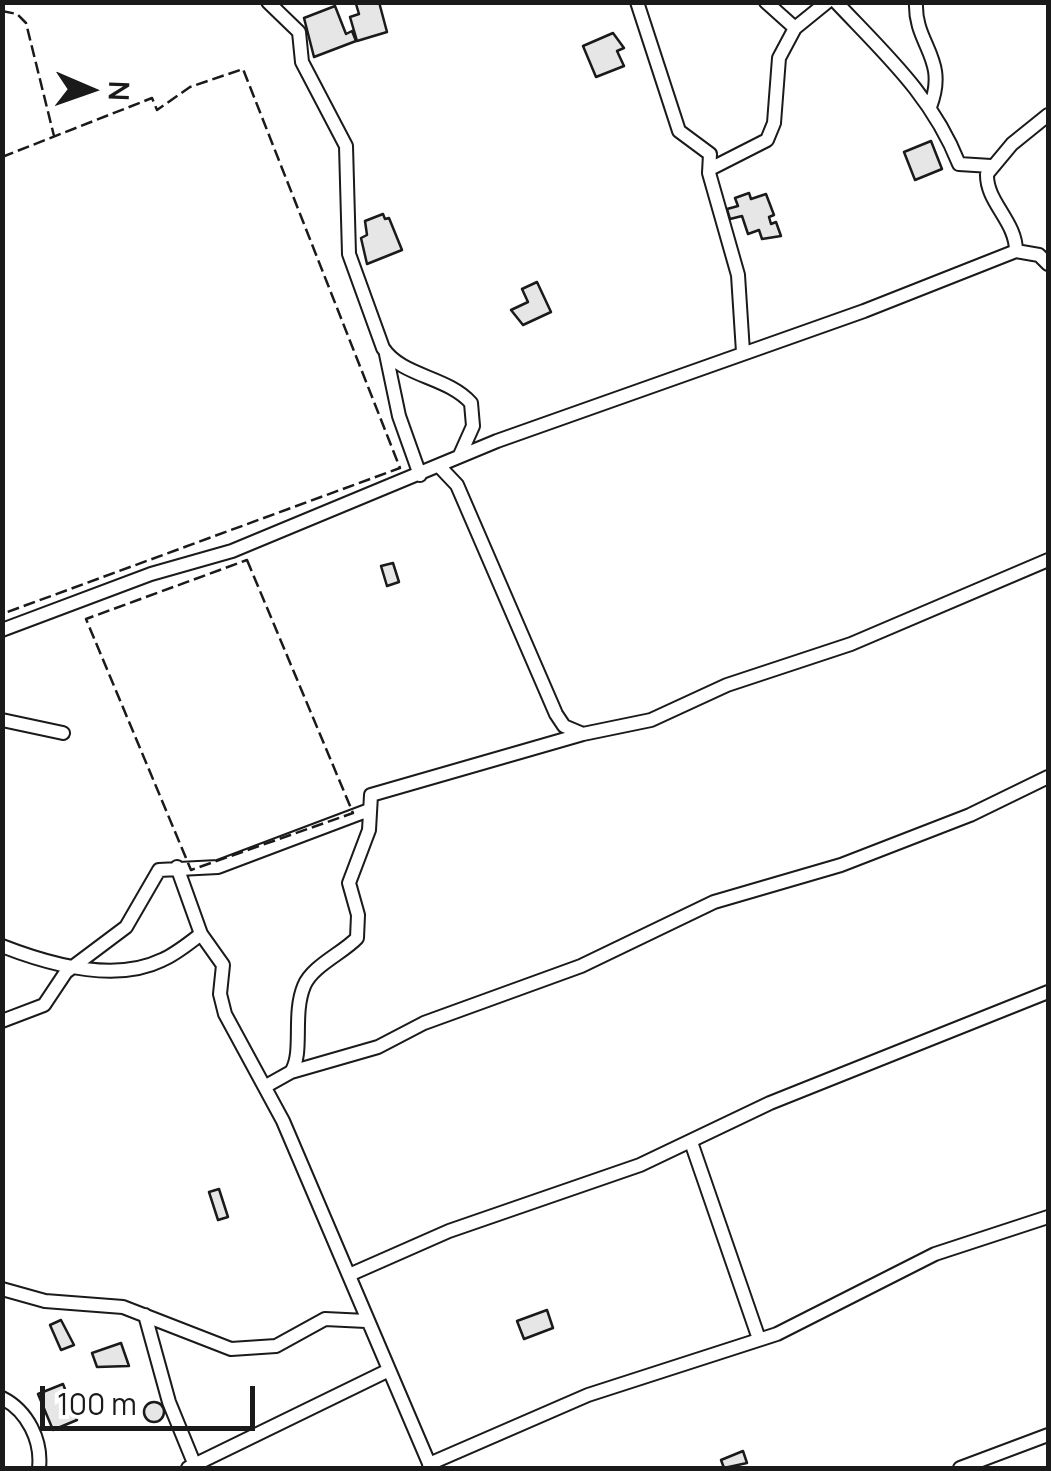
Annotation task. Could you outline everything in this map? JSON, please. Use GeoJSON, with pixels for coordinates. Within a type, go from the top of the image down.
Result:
{"type":"FeatureCollection","features":[{"type":"Feature","properties":{"kind":"street"},"geometry":{"type":"LineString","coordinates":[[268,2],[299,32],[302,62],[345,141],[349,254],[386,354],[398,416],[420,474]]}},
{"type":"Feature","properties":{"kind":"street"},"geometry":{"type":"LineString","coordinates":[[637,2],[678,131],[705,148],[738,275],[743,352]]}},
{"type":"Feature","properties":{"kind":"street"},"geometry":{"type":"LineString","coordinates":[[766,2],[795,28]]}},
{"type":"Feature","properties":{"kind":"street"},"geometry":{"type":"LineString","coordinates":[[710,169],[767,140],[774,123],[778,58],[795,28],[827,2]]}},
{"type":"Feature","properties":{"kind":"street"},"geometry":{"type":"LineString","coordinates":[[836,2],[886,53],[897,71],[912,81],[950,136],[959,164],[991,166]]}},
{"type":"Feature","properties":{"kind":"street"},"geometry":{"type":"LineString","coordinates":[[916,2],[918,26],[938,73],[930,107]]}},
{"type":"Feature","properties":{"kind":"street"},"geometry":{"type":"LineString","coordinates":[[1016,251],[1013,231],[989,190],[991,166],[1048,115]]}},
{"type":"Feature","properties":{"kind":"street"},"geometry":{"type":"LineString","coordinates":[[2,630],[151,574],[232,551],[459,456],[1016,251],[1039,255],[1048,264]]}},
{"type":"Feature","properties":{"kind":"street"},"geometry":{"type":"LineString","coordinates":[[386,354],[446,383],[471,403],[473,426],[459,456]]}},
{"type":"Feature","properties":{"kind":"street"},"geometry":{"type":"LineString","coordinates":[[438,466],[457,485],[560,722],[554,744]]}},
{"type":"Feature","properties":{"kind":"street"},"geometry":{"type":"LineString","coordinates":[[291,1072],[300,1053],[295,1021],[306,981],[358,938],[358,914],[349,882],[369,830],[368,810],[374,791],[583,734],[651,720],[728,685],[851,644],[1048,560]]}},
{"type":"Feature","properties":{"kind":"street"},"geometry":{"type":"LineString","coordinates":[[2,720],[64,733]]}},
{"type":"Feature","properties":{"kind":"street"},"geometry":{"type":"LineString","coordinates":[[560,722],[583,734]]}},
{"type":"Feature","properties":{"kind":"street"},"geometry":{"type":"LineString","coordinates":[[266,1086],[291,1072],[378,1046],[424,1024],[581,966],[714,902],[841,865],[1046,783]]}},
{"type":"Feature","properties":{"kind":"street"},"geometry":{"type":"LineString","coordinates":[[2,1022],[44,1005],[74,966],[126,926],[153,874],[176,867],[218,867],[368,810]]}},
{"type":"Feature","properties":{"kind":"street"},"geometry":{"type":"LineString","coordinates":[[176,867],[202,934],[223,965],[220,994],[225,1014],[266,1086],[349,1275],[386,1371],[413,1419],[430,1466],[588,1395],[759,1340],[822,1315],[934,1254],[1048,1217]]}},
{"type":"Feature","properties":{"kind":"street"},"geometry":{"type":"LineString","coordinates":[[2,946],[74,966],[138,968],[164,960],[202,934]]}},
{"type":"Feature","properties":{"kind":"street"},"geometry":{"type":"LineString","coordinates":[[349,1275],[450,1231],[640,1165],[770,1104],[1048,992]]}},
{"type":"Feature","properties":{"kind":"street"},"geometry":{"type":"LineString","coordinates":[[691,1142],[759,1340]]}},
{"type":"Feature","properties":{"kind":"street"},"geometry":{"type":"LineString","coordinates":[[2,1290],[45,1300],[124,1307],[206,1342],[260,1350],[326,1319],[366,1321]]}},
{"type":"Feature","properties":{"kind":"street"},"geometry":{"type":"LineString","coordinates":[[145,1316],[193,1468],[386,1371]]}},
{"type":"Feature","properties":{"kind":"street"},"geometry":{"type":"LineString","coordinates":[[2,1398],[23,1413],[37,1444],[39,1468]]}},
{"type":"Feature","properties":{"kind":"street"},"geometry":{"type":"LineString","coordinates":[[960,1468],[1048,1435]]}},
{"type":"Feature","properties":{"kind":"building"},"geometry":{"type":"Polygon","coordinates":[[[379,2],[387,32],[357,41],[350,17],[359,14],[356,4],[379,2]]]}},
{"type":"Feature","properties":{"kind":"building"},"geometry":{"type":"Polygon","coordinates":[[[335,6],[346,34],[352,31],[356,41],[314,57],[304,18],[335,6]]]}},
{"type":"Feature","properties":{"kind":"building"},"geometry":{"type":"Polygon","coordinates":[[[613,33],[624,48],[617,51],[624,66],[596,77],[583,46],[613,33]]]}},
{"type":"Feature","properties":{"kind":"building"},"geometry":{"type":"Polygon","coordinates":[[[931,141],[942,169],[915,180],[904,152],[931,141]]]}},
{"type":"Feature","properties":{"kind":"building"},"geometry":{"type":"Polygon","coordinates":[[[749,193],[751,199],[766,194],[774,215],[769,217],[771,224],[776,222],[781,236],[762,239],[759,230],[748,234],[742,216],[730,219],[727,209],[738,206],[735,198],[749,193]]]}},
{"type":"Feature","properties":{"kind":"building"},"geometry":{"type":"Polygon","coordinates":[[[383,214],[385,219],[389,218],[402,250],[367,264],[361,238],[367,235],[365,221],[383,214]]]}},
{"type":"Feature","properties":{"kind":"building"},"geometry":{"type":"Polygon","coordinates":[[[537,282],[551,312],[523,325],[511,310],[528,302],[522,289],[537,282]]]}},
{"type":"Feature","properties":{"kind":"building"},"geometry":{"type":"Polygon","coordinates":[[[393,563],[399,582],[387,586],[381,566],[393,563]]]}},
{"type":"Feature","properties":{"kind":"building"},"geometry":{"type":"Polygon","coordinates":[[[219,1189],[228,1217],[218,1220],[209,1192],[219,1189]]]}},
{"type":"Feature","properties":{"kind":"building"},"geometry":{"type":"Polygon","coordinates":[[[547,1310],[553,1328],[524,1339],[517,1321],[547,1310]]]}},
{"type":"Feature","properties":{"kind":"building"},"geometry":{"type":"Polygon","coordinates":[[[61,1320],[74,1345],[61,1350],[50,1325],[61,1320]]]}},
{"type":"Feature","properties":{"kind":"building"},"geometry":{"type":"Polygon","coordinates":[[[121,1343],[129,1366],[97,1367],[92,1353],[121,1343]]]}},
{"type":"Feature","properties":{"kind":"building"},"geometry":{"type":"Polygon","coordinates":[[[63,1384],[77,1420],[53,1430],[38,1394],[63,1384]]]}},
{"type":"Feature","properties":{"kind":"building"},"geometry":{"type":"Polygon","coordinates":[[[150,1402],[158,1402],[164,1412],[158,1422],[150,1422],[144,1416],[144,1408],[150,1402]]]}},
{"type":"Feature","properties":{"kind":"building"},"geometry":{"type":"Polygon","coordinates":[[[743,1451],[747,1463],[724,1468],[721,1460],[743,1451]]]}},
{"type":"Feature","properties":{"kind":"fence"},"geometry":{"type":"LineString","coordinates":[[2,11],[17,14],[26,23],[54,136]]}},
{"type":"Feature","properties":{"kind":"fence"},"geometry":{"type":"LineString","coordinates":[[2,157],[152,98],[157,110],[190,87],[243,69],[400,468],[2,614]]}},
{"type":"Feature","properties":{"kind":"fence"},"geometry":{"type":"LineString","coordinates":[[247,560],[353,813],[191,870],[86,619],[247,560]]}}]}
